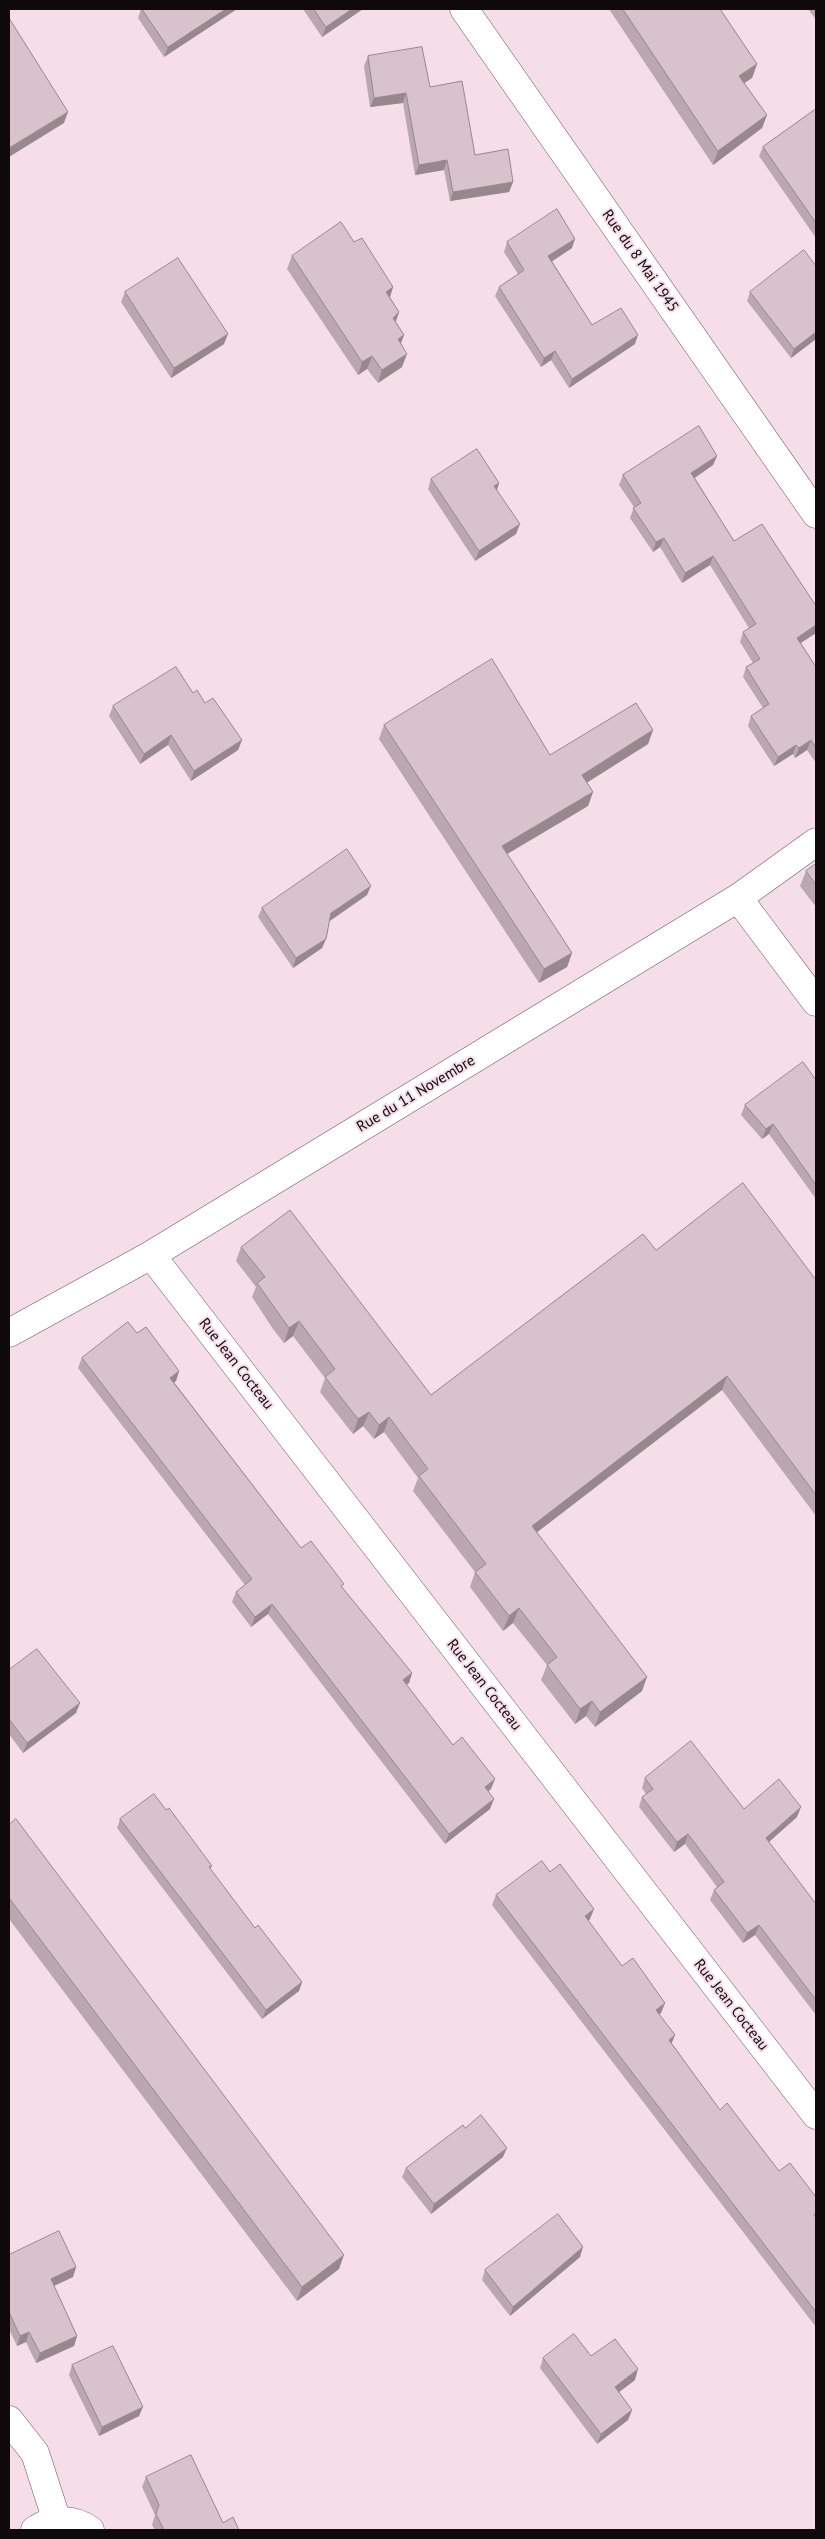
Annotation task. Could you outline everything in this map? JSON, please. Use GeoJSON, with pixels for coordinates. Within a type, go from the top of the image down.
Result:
{"type":"FeatureCollection","features":[{"type":"Feature","properties":{"kind":"street","name":"Rue du 8 Mai 1945"},"geometry":{"type":"LineString","coordinates":[[464,9],[816,514]]}},
{"type":"Feature","properties":{"kind":"street","name":"Rue du 11 Novembre"},"geometry":{"type":"LineString","coordinates":[[9,1334],[151,1255],[738,898],[816,842]]}},
{"type":"Feature","properties":{"kind":"street"},"geometry":{"type":"LineString","coordinates":[[738,898],[816,1002]]}},
{"type":"Feature","properties":{"kind":"street","name":"Rue Jean Cocteau"},"geometry":{"type":"LineString","coordinates":[[151,1255],[816,2115]]}},
{"type":"Feature","properties":{"kind":"street"},"geometry":{"type":"LineString","coordinates":[[9,2420],[35,2453],[46,2526],[82,2525],[90,2530]]}},
{"type":"Feature","properties":{"kind":"building"},"geometry":{"type":"Polygon","coordinates":[[[142,9],[226,9],[168,47],[142,9]]]}},
{"type":"Feature","properties":{"kind":"building"},"geometry":{"type":"Polygon","coordinates":[[[314,9],[352,9],[326,27],[314,9]]]}},
{"type":"Feature","properties":{"kind":"building"},"geometry":{"type":"Polygon","coordinates":[[[623,9],[720,9],[757,64],[739,76],[767,115],[718,151],[623,9]]]}},
{"type":"Feature","properties":{"kind":"building"},"geometry":{"type":"Polygon","coordinates":[[[9,18],[68,112],[9,148],[9,18]]]}},
{"type":"Feature","properties":{"kind":"building"},"geometry":{"type":"Polygon","coordinates":[[[422,47],[430,87],[462,81],[475,155],[508,149],[513,182],[453,192],[447,160],[419,165],[406,93],[374,98],[368,56],[422,47]]]}},
{"type":"Feature","properties":{"kind":"building"},"geometry":{"type":"Polygon","coordinates":[[[816,109],[816,223],[763,147],[816,109]]]}},
{"type":"Feature","properties":{"kind":"building"},"geometry":{"type":"Polygon","coordinates":[[[557,209],[575,239],[548,256],[592,325],[621,308],[638,335],[572,379],[555,351],[544,358],[499,287],[524,270],[507,242],[557,209]]]}},
{"type":"Feature","properties":{"kind":"building"},"geometry":{"type":"Polygon","coordinates":[[[341,222],[354,242],[362,238],[393,287],[386,292],[399,312],[393,318],[404,335],[398,339],[407,354],[382,370],[372,356],[362,362],[292,256],[341,222]]]}},
{"type":"Feature","properties":{"kind":"building"},"geometry":{"type":"Polygon","coordinates":[[[804,250],[816,266],[816,332],[794,349],[750,292],[804,250]]]}},
{"type":"Feature","properties":{"kind":"building"},"geometry":{"type":"Polygon","coordinates":[[[178,258],[228,334],[174,368],[125,292],[178,258]]]}},
{"type":"Feature","properties":{"kind":"building"},"geometry":{"type":"Polygon","coordinates":[[[699,426],[717,456],[691,473],[734,541],[762,524],[816,606],[816,625],[797,638],[816,667],[816,748],[811,740],[799,748],[796,745],[778,757],[751,716],[769,704],[746,667],[760,659],[743,632],[756,624],[713,556],[685,573],[664,538],[656,542],[633,508],[641,503],[623,475],[699,426]]]}},
{"type":"Feature","properties":{"kind":"building"},"geometry":{"type":"Polygon","coordinates":[[[477,449],[499,483],[494,486],[520,524],[479,551],[431,479],[477,449]]]}},
{"type":"Feature","properties":{"kind":"building"},"geometry":{"type":"Polygon","coordinates":[[[492,659],[550,755],[636,703],[653,730],[582,775],[593,792],[502,846],[572,953],[544,969],[384,725],[492,659]]]}},
{"type":"Feature","properties":{"kind":"building"},"geometry":{"type":"Polygon","coordinates":[[[176,667],[193,693],[197,690],[205,703],[213,698],[242,740],[194,771],[171,735],[144,754],[113,706],[176,667]]]}},
{"type":"Feature","properties":{"kind":"building"},"geometry":{"type":"Polygon","coordinates":[[[347,849],[371,886],[331,913],[326,939],[296,958],[262,908],[347,849]]]}},
{"type":"Feature","properties":{"kind":"building"},"geometry":{"type":"Polygon","coordinates":[[[816,864],[816,885],[806,871],[816,864]]]}},
{"type":"Feature","properties":{"kind":"building"},"geometry":{"type":"Polygon","coordinates":[[[803,1062],[816,1080],[816,1185],[773,1124],[766,1129],[745,1105],[803,1062]]]}},
{"type":"Feature","properties":{"kind":"building"},"geometry":{"type":"Polygon","coordinates":[[[743,1183],[816,1280],[816,1495],[727,1376],[532,1526],[647,1677],[600,1712],[592,1701],[580,1709],[547,1665],[557,1657],[519,1608],[509,1616],[475,1572],[486,1564],[419,1476],[428,1469],[389,1417],[379,1425],[369,1412],[358,1419],[325,1377],[335,1369],[299,1321],[289,1328],[257,1283],[265,1277],[241,1247],[290,1210],[431,1395],[643,1234],[656,1250],[743,1183]]]}},
{"type":"Feature","properties":{"kind":"building"},"geometry":{"type":"Polygon","coordinates":[[[128,1322],[137,1333],[146,1327],[179,1371],[170,1378],[301,1548],[311,1541],[344,1584],[341,1586],[412,1673],[403,1680],[453,1745],[462,1737],[495,1779],[485,1787],[494,1799],[449,1834],[272,1604],[255,1617],[236,1592],[252,1579],[82,1358],[128,1322]]]}},
{"type":"Feature","properties":{"kind":"building"},"geometry":{"type":"Polygon","coordinates":[[[37,1649],[80,1703],[27,1743],[9,1719],[9,1670],[37,1649]]]}},
{"type":"Feature","properties":{"kind":"building"},"geometry":{"type":"Polygon","coordinates":[[[691,1741],[744,1809],[779,1779],[801,1807],[766,1838],[816,1904],[816,2000],[759,1925],[747,1933],[714,1890],[724,1882],[688,1834],[677,1842],[642,1797],[653,1789],[645,1778],[691,1741]]]}},
{"type":"Feature","properties":{"kind":"building"},"geometry":{"type":"Polygon","coordinates":[[[154,1794],[166,1810],[169,1808],[212,1866],[209,1867],[255,1928],[258,1925],[302,1982],[266,2010],[120,1819],[154,1794]]]}},
{"type":"Feature","properties":{"kind":"building"},"geometry":{"type":"Polygon","coordinates":[[[16,1819],[344,2255],[302,2287],[9,1898],[9,1825],[16,1819]]]}},
{"type":"Feature","properties":{"kind":"building"},"geometry":{"type":"Polygon","coordinates":[[[542,1861],[550,1872],[560,1864],[594,1909],[585,1916],[622,1966],[633,1958],[665,2003],[656,2010],[675,2035],[669,2040],[720,2110],[727,2103],[779,2171],[790,2163],[816,2197],[816,2213],[814,2215],[816,2218],[816,2312],[496,1895],[542,1861]]]}},
{"type":"Feature","properties":{"kind":"building"},"geometry":{"type":"Polygon","coordinates":[[[481,2115],[507,2148],[434,2204],[406,2168],[463,2125],[465,2128],[481,2115]]]}},
{"type":"Feature","properties":{"kind":"building"},"geometry":{"type":"Polygon","coordinates":[[[558,2214],[583,2247],[513,2307],[485,2270],[558,2214]]]}},
{"type":"Feature","properties":{"kind":"building"},"geometry":{"type":"Polygon","coordinates":[[[59,2231],[76,2267],[51,2279],[77,2336],[40,2353],[29,2332],[20,2336],[9,2312],[9,2255],[59,2231]]]}},
{"type":"Feature","properties":{"kind":"building"},"geometry":{"type":"Polygon","coordinates":[[[574,2334],[591,2356],[615,2339],[638,2369],[615,2387],[632,2410],[601,2434],[543,2358],[574,2334]]]}},
{"type":"Feature","properties":{"kind":"building"},"geometry":{"type":"Polygon","coordinates":[[[113,2346],[143,2407],[102,2427],[72,2365],[113,2346]]]}},
{"type":"Feature","properties":{"kind":"building"},"geometry":{"type":"Polygon","coordinates":[[[191,2455],[223,2523],[233,2517],[239,2530],[164,2530],[156,2514],[159,2505],[146,2477],[191,2455]]]}}]}
